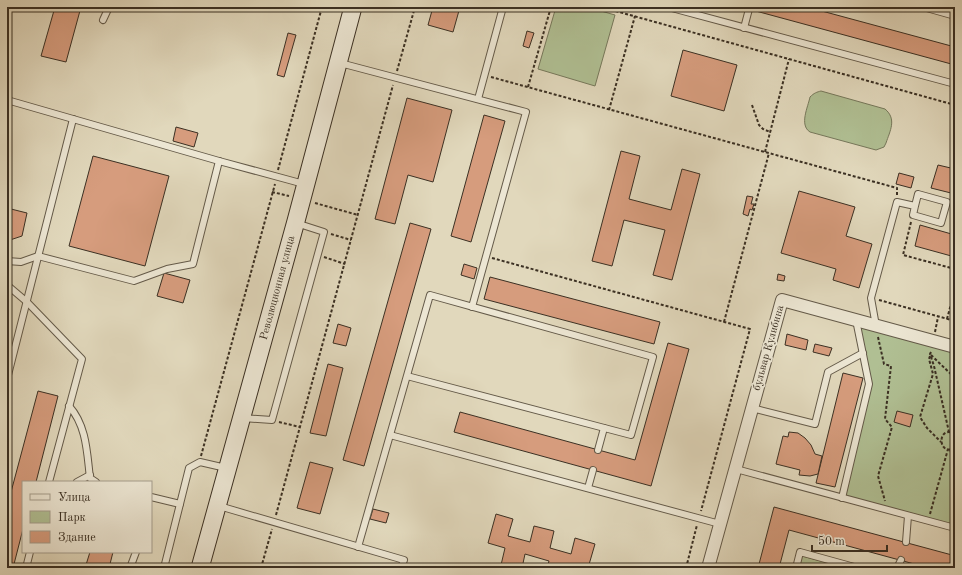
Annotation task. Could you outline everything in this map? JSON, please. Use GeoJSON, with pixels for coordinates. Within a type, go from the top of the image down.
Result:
{"type":"FeatureCollection","features":[{"type":"Feature","properties":{"kind":"main road","name":"Революционная улица"},"geometry":{"type":"LineString","coordinates":[[200,568],[296,223],[353,7]]}},
{"type":"Feature","properties":{"kind":"street","name":"бульвар Кулибина"},"geometry":{"type":"LineString","coordinates":[[708,568],[782,300],[955,347]]}},
{"type":"Feature","properties":{"kind":"lane"},"geometry":{"type":"LineString","coordinates":[[103,20],[109,7]]}},
{"type":"Feature","properties":{"kind":"lane"},"geometry":{"type":"LineString","coordinates":[[478,99],[503,7]]}},
{"type":"Feature","properties":{"kind":"lane"},"geometry":{"type":"LineString","coordinates":[[668,7],[955,84]]}},
{"type":"Feature","properties":{"kind":"lane"},"geometry":{"type":"LineString","coordinates":[[923,7],[955,16]]}},
{"type":"Feature","properties":{"kind":"lane"},"geometry":{"type":"LineString","coordinates":[[744,28],[749,9]]}},
{"type":"Feature","properties":{"kind":"lane"},"geometry":{"type":"LineString","coordinates":[[338,63],[526,112],[472,307]]}},
{"type":"Feature","properties":{"kind":"lane"},"geometry":{"type":"LineString","coordinates":[[7,100],[219,161],[306,184]]}},
{"type":"Feature","properties":{"kind":"lane"},"geometry":{"type":"LineString","coordinates":[[7,379],[73,119]]}},
{"type":"Feature","properties":{"kind":"lane"},"geometry":{"type":"LineString","coordinates":[[7,260],[21,262],[38,256],[134,281],[167,269],[193,264],[219,161]]}},
{"type":"Feature","properties":{"kind":"lane"},"geometry":{"type":"LineString","coordinates":[[918,194],[947,202],[941,223],[913,215],[915,206],[918,194]]}},
{"type":"Feature","properties":{"kind":"lane"},"geometry":{"type":"LineString","coordinates":[[876,326],[871,298],[897,202],[915,206]]}},
{"type":"Feature","properties":{"kind":"lane"},"geometry":{"type":"LineString","coordinates":[[242,418],[272,420],[318,255],[324,232],[296,223]]}},
{"type":"Feature","properties":{"kind":"lane"},"geometry":{"type":"LineString","coordinates":[[7,285],[27,302],[82,359],[49,481]]}},
{"type":"Feature","properties":{"kind":"lane"},"geometry":{"type":"LineString","coordinates":[[358,547],[430,295],[653,356],[631,435],[407,376]]}},
{"type":"Feature","properties":{"kind":"lane"},"geometry":{"type":"LineString","coordinates":[[842,498],[869,384],[856,320]]}},
{"type":"Feature","properties":{"kind":"lane"},"geometry":{"type":"LineString","coordinates":[[752,408],[815,424],[828,372],[863,353]]}},
{"type":"Feature","properties":{"kind":"lane"},"geometry":{"type":"LineString","coordinates":[[69,406],[75,413],[86,440],[90,478],[94,481]]}},
{"type":"Feature","properties":{"kind":"lane"},"geometry":{"type":"LineString","coordinates":[[598,450],[604,428]]}},
{"type":"Feature","properties":{"kind":"lane"},"geometry":{"type":"LineString","coordinates":[[390,435],[720,524]]}},
{"type":"Feature","properties":{"kind":"lane"},"geometry":{"type":"LineString","coordinates":[[164,568],[190,468],[200,462],[228,469]]}},
{"type":"Feature","properties":{"kind":"lane"},"geometry":{"type":"LineString","coordinates":[[736,469],[955,528]]}},
{"type":"Feature","properties":{"kind":"lane"},"geometry":{"type":"LineString","coordinates":[[588,488],[593,470]]}},
{"type":"Feature","properties":{"kind":"lane"},"geometry":{"type":"LineString","coordinates":[[79,481],[90,475]]}},
{"type":"Feature","properties":{"kind":"lane"},"geometry":{"type":"LineString","coordinates":[[152,496],[180,504]]}},
{"type":"Feature","properties":{"kind":"lane"},"geometry":{"type":"LineString","coordinates":[[217,506],[404,560],[401,568]]}},
{"type":"Feature","properties":{"kind":"lane"},"geometry":{"type":"LineString","coordinates":[[906,542],[908,516]]}},
{"type":"Feature","properties":{"kind":"lane"},"geometry":{"type":"LineString","coordinates":[[796,568],[800,552],[858,568]]}},
{"type":"Feature","properties":{"kind":"lane"},"geometry":{"type":"LineString","coordinates":[[26,568],[30,553]]}},
{"type":"Feature","properties":{"kind":"lane"},"geometry":{"type":"LineString","coordinates":[[130,568],[136,553]]}},
{"type":"Feature","properties":{"kind":"lane"},"geometry":{"type":"LineString","coordinates":[[897,568],[901,560]]}},
{"type":"Feature","properties":{"kind":"path"},"geometry":{"type":"LineString","coordinates":[[200,462],[322,7]]}},
{"type":"Feature","properties":{"kind":"path"},"geometry":{"type":"LineString","coordinates":[[262,568],[414,7]]}},
{"type":"Feature","properties":{"kind":"path"},"geometry":{"type":"LineString","coordinates":[[528,87],[551,7]]}},
{"type":"Feature","properties":{"kind":"path"},"geometry":{"type":"LineString","coordinates":[[601,7],[955,105]]}},
{"type":"Feature","properties":{"kind":"path"},"geometry":{"type":"LineString","coordinates":[[609,110],[635,16]]}},
{"type":"Feature","properties":{"kind":"path"},"geometry":{"type":"LineString","coordinates":[[764,152],[789,59]]}},
{"type":"Feature","properties":{"kind":"path"},"geometry":{"type":"LineString","coordinates":[[484,75],[897,188],[897,202]]}},
{"type":"Feature","properties":{"kind":"path"},"geometry":{"type":"LineString","coordinates":[[752,105],[760,125],[763,129],[770,132]]}},
{"type":"Feature","properties":{"kind":"path"},"geometry":{"type":"LineString","coordinates":[[724,322],[768,153]]}},
{"type":"Feature","properties":{"kind":"path"},"geometry":{"type":"LineString","coordinates":[[913,215],[903,255],[955,269]]}},
{"type":"Feature","properties":{"kind":"path"},"geometry":{"type":"LineString","coordinates":[[324,232],[351,240]]}},
{"type":"Feature","properties":{"kind":"path"},"geometry":{"type":"LineString","coordinates":[[318,255],[345,264]]}},
{"type":"Feature","properties":{"kind":"path"},"geometry":{"type":"LineString","coordinates":[[486,257],[750,330],[686,568]]}},
{"type":"Feature","properties":{"kind":"path"},"geometry":{"type":"LineString","coordinates":[[947,319],[955,289]]}},
{"type":"Feature","properties":{"kind":"path"},"geometry":{"type":"LineString","coordinates":[[871,298],[955,321]]}},
{"type":"Feature","properties":{"kind":"path"},"geometry":{"type":"LineString","coordinates":[[938,317],[929,359],[933,374],[920,417],[927,428],[944,447],[952,449]]}},
{"type":"Feature","properties":{"kind":"path"},"geometry":{"type":"LineString","coordinates":[[876,326],[884,364],[891,366],[885,419],[892,427],[878,476],[887,510]]}},
{"type":"Feature","properties":{"kind":"path"},"geometry":{"type":"LineString","coordinates":[[930,354],[955,378]]}},
{"type":"Feature","properties":{"kind":"path"},"geometry":{"type":"LineString","coordinates":[[930,354],[949,432]]}},
{"type":"Feature","properties":{"kind":"path"},"geometry":{"type":"LineString","coordinates":[[272,420],[300,427]]}},
{"type":"Feature","properties":{"kind":"path"},"geometry":{"type":"LineString","coordinates":[[941,442],[944,434],[949,432],[955,434]]}},
{"type":"Feature","properties":{"kind":"path"},"geometry":{"type":"LineString","coordinates":[[952,449],[955,466]]}},
{"type":"Feature","properties":{"kind":"path"},"geometry":{"type":"LineString","coordinates":[[928,521],[952,449]]}},
{"type":"Feature","properties":{"kind":"green space"},"geometry":{"type":"Polygon","coordinates":[[[556,7],[587,7],[615,15],[595,86],[538,69],[556,7]]]}},
{"type":"Feature","properties":{"kind":"green space"},"geometry":{"type":"Polygon","coordinates":[[[821,91],[885,109],[891,117],[892,125],[884,147],[876,150],[810,132],[805,125],[806,111],[810,97],[821,91]]]}},
{"type":"Feature","properties":{"kind":"green space"},"geometry":{"type":"Polygon","coordinates":[[[857,322],[955,348],[955,527],[843,496],[870,383],[857,322]]]}},
{"type":"Feature","properties":{"kind":"green space"},"geometry":{"type":"Polygon","coordinates":[[[802,556],[847,568],[799,568],[802,556]]]}},
{"type":"Feature","properties":{"kind":"building"},"geometry":{"type":"Polygon","coordinates":[[[55,7],[81,7],[66,62],[41,56],[55,7]]]}},
{"type":"Feature","properties":{"kind":"building"},"geometry":{"type":"Polygon","coordinates":[[[433,7],[460,7],[453,32],[428,25],[433,7]]]}},
{"type":"Feature","properties":{"kind":"building"},"geometry":{"type":"Polygon","coordinates":[[[741,7],[807,7],[955,47],[955,65],[741,7]]]}},
{"type":"Feature","properties":{"kind":"building"},"geometry":{"type":"Polygon","coordinates":[[[527,31],[534,33],[529,48],[523,46],[527,31]]]}},
{"type":"Feature","properties":{"kind":"building"},"geometry":{"type":"Polygon","coordinates":[[[288,33],[296,35],[284,77],[277,75],[288,33]]]}},
{"type":"Feature","properties":{"kind":"building"},"geometry":{"type":"Polygon","coordinates":[[[683,50],[737,65],[724,111],[671,96],[683,50]]]}},
{"type":"Feature","properties":{"kind":"building"},"geometry":{"type":"Polygon","coordinates":[[[407,98],[452,110],[433,182],[408,175],[395,224],[375,219],[407,98]]]}},
{"type":"Feature","properties":{"kind":"building"},"geometry":{"type":"Polygon","coordinates":[[[484,115],[505,121],[471,242],[451,236],[484,115]]]}},
{"type":"Feature","properties":{"kind":"building"},"geometry":{"type":"Polygon","coordinates":[[[176,127],[198,133],[194,147],[173,141],[176,127]]]}},
{"type":"Feature","properties":{"kind":"building"},"geometry":{"type":"Polygon","coordinates":[[[621,151],[640,156],[629,199],[671,210],[682,169],[700,174],[672,280],[653,275],[665,230],[624,220],[612,266],[592,261],[621,151]]]}},
{"type":"Feature","properties":{"kind":"building"},"geometry":{"type":"Polygon","coordinates":[[[93,156],[169,176],[145,266],[69,246],[93,156]]]}},
{"type":"Feature","properties":{"kind":"building"},"geometry":{"type":"Polygon","coordinates":[[[938,165],[955,169],[955,194],[931,188],[938,165]]]}},
{"type":"Feature","properties":{"kind":"building"},"geometry":{"type":"Polygon","coordinates":[[[899,173],[914,177],[911,188],[896,184],[899,173]]]}},
{"type":"Feature","properties":{"kind":"building"},"geometry":{"type":"Polygon","coordinates":[[[799,191],[855,207],[846,236],[872,244],[859,288],[833,280],[836,269],[781,253],[799,191]]]}},
{"type":"Feature","properties":{"kind":"building"},"geometry":{"type":"Polygon","coordinates":[[[747,196],[753,197],[751,204],[754,204],[752,210],[750,209],[748,216],[743,214],[747,196]]]}},
{"type":"Feature","properties":{"kind":"building"},"geometry":{"type":"Polygon","coordinates":[[[7,208],[27,213],[22,236],[7,241],[7,208]]]}},
{"type":"Feature","properties":{"kind":"building"},"geometry":{"type":"Polygon","coordinates":[[[410,223],[431,229],[364,466],[343,460],[410,223]]]}},
{"type":"Feature","properties":{"kind":"building"},"geometry":{"type":"Polygon","coordinates":[[[920,225],[955,235],[955,257],[915,246],[920,225]]]}},
{"type":"Feature","properties":{"kind":"building"},"geometry":{"type":"Polygon","coordinates":[[[464,264],[477,268],[474,279],[461,275],[464,264]]]}},
{"type":"Feature","properties":{"kind":"building"},"geometry":{"type":"Polygon","coordinates":[[[164,273],[190,280],[183,303],[157,296],[164,273]]]}},
{"type":"Feature","properties":{"kind":"building"},"geometry":{"type":"Polygon","coordinates":[[[778,274],[785,276],[784,281],[777,280],[778,274]]]}},
{"type":"Feature","properties":{"kind":"building"},"geometry":{"type":"Polygon","coordinates":[[[490,277],[660,322],[654,344],[484,299],[490,277]]]}},
{"type":"Feature","properties":{"kind":"building"},"geometry":{"type":"Polygon","coordinates":[[[338,324],[351,328],[346,346],[333,343],[338,324]]]}},
{"type":"Feature","properties":{"kind":"building"},"geometry":{"type":"Polygon","coordinates":[[[787,334],[808,340],[806,350],[785,345],[787,334]]]}},
{"type":"Feature","properties":{"kind":"building"},"geometry":{"type":"Polygon","coordinates":[[[668,343],[689,349],[651,486],[454,432],[460,412],[635,460],[668,343]]]}},
{"type":"Feature","properties":{"kind":"building"},"geometry":{"type":"Polygon","coordinates":[[[815,344],[832,348],[829,356],[813,352],[815,344]]]}},
{"type":"Feature","properties":{"kind":"building"},"geometry":{"type":"Polygon","coordinates":[[[328,364],[343,368],[326,436],[310,433],[328,364]]]}},
{"type":"Feature","properties":{"kind":"building"},"geometry":{"type":"Polygon","coordinates":[[[843,373],[863,378],[835,487],[816,483],[843,373]]]}},
{"type":"Feature","properties":{"kind":"building"},"geometry":{"type":"Polygon","coordinates":[[[38,391],[58,396],[36,481],[22,481],[22,533],[13,568],[7,568],[7,507],[38,391]]]}},
{"type":"Feature","properties":{"kind":"building"},"geometry":{"type":"Polygon","coordinates":[[[897,411],[913,415],[910,427],[894,422],[897,411]]]}},
{"type":"Feature","properties":{"kind":"building"},"geometry":{"type":"Polygon","coordinates":[[[789,432],[798,433],[805,438],[811,445],[815,454],[822,456],[818,474],[810,476],[799,475],[800,470],[776,464],[783,436],[788,437],[789,432]]]}},
{"type":"Feature","properties":{"kind":"building"},"geometry":{"type":"Polygon","coordinates":[[[310,462],[333,468],[320,514],[297,508],[310,462]]]}},
{"type":"Feature","properties":{"kind":"building"},"geometry":{"type":"Polygon","coordinates":[[[774,507],[952,555],[949,568],[929,568],[789,530],[779,568],[758,568],[774,507]]]}},
{"type":"Feature","properties":{"kind":"building"},"geometry":{"type":"Polygon","coordinates":[[[373,509],[389,513],[386,523],[370,519],[373,509]]]}},
{"type":"Feature","properties":{"kind":"building"},"geometry":{"type":"Polygon","coordinates":[[[496,514],[513,519],[508,536],[530,542],[534,526],[554,531],[550,548],[571,554],[575,538],[595,544],[588,568],[575,568],[568,566],[567,568],[547,568],[549,561],[525,554],[522,568],[511,568],[501,565],[505,548],[488,543],[496,514]]]}},
{"type":"Feature","properties":{"kind":"building"},"geometry":{"type":"Polygon","coordinates":[[[90,553],[113,553],[109,568],[85,568],[90,553]]]}}]}
